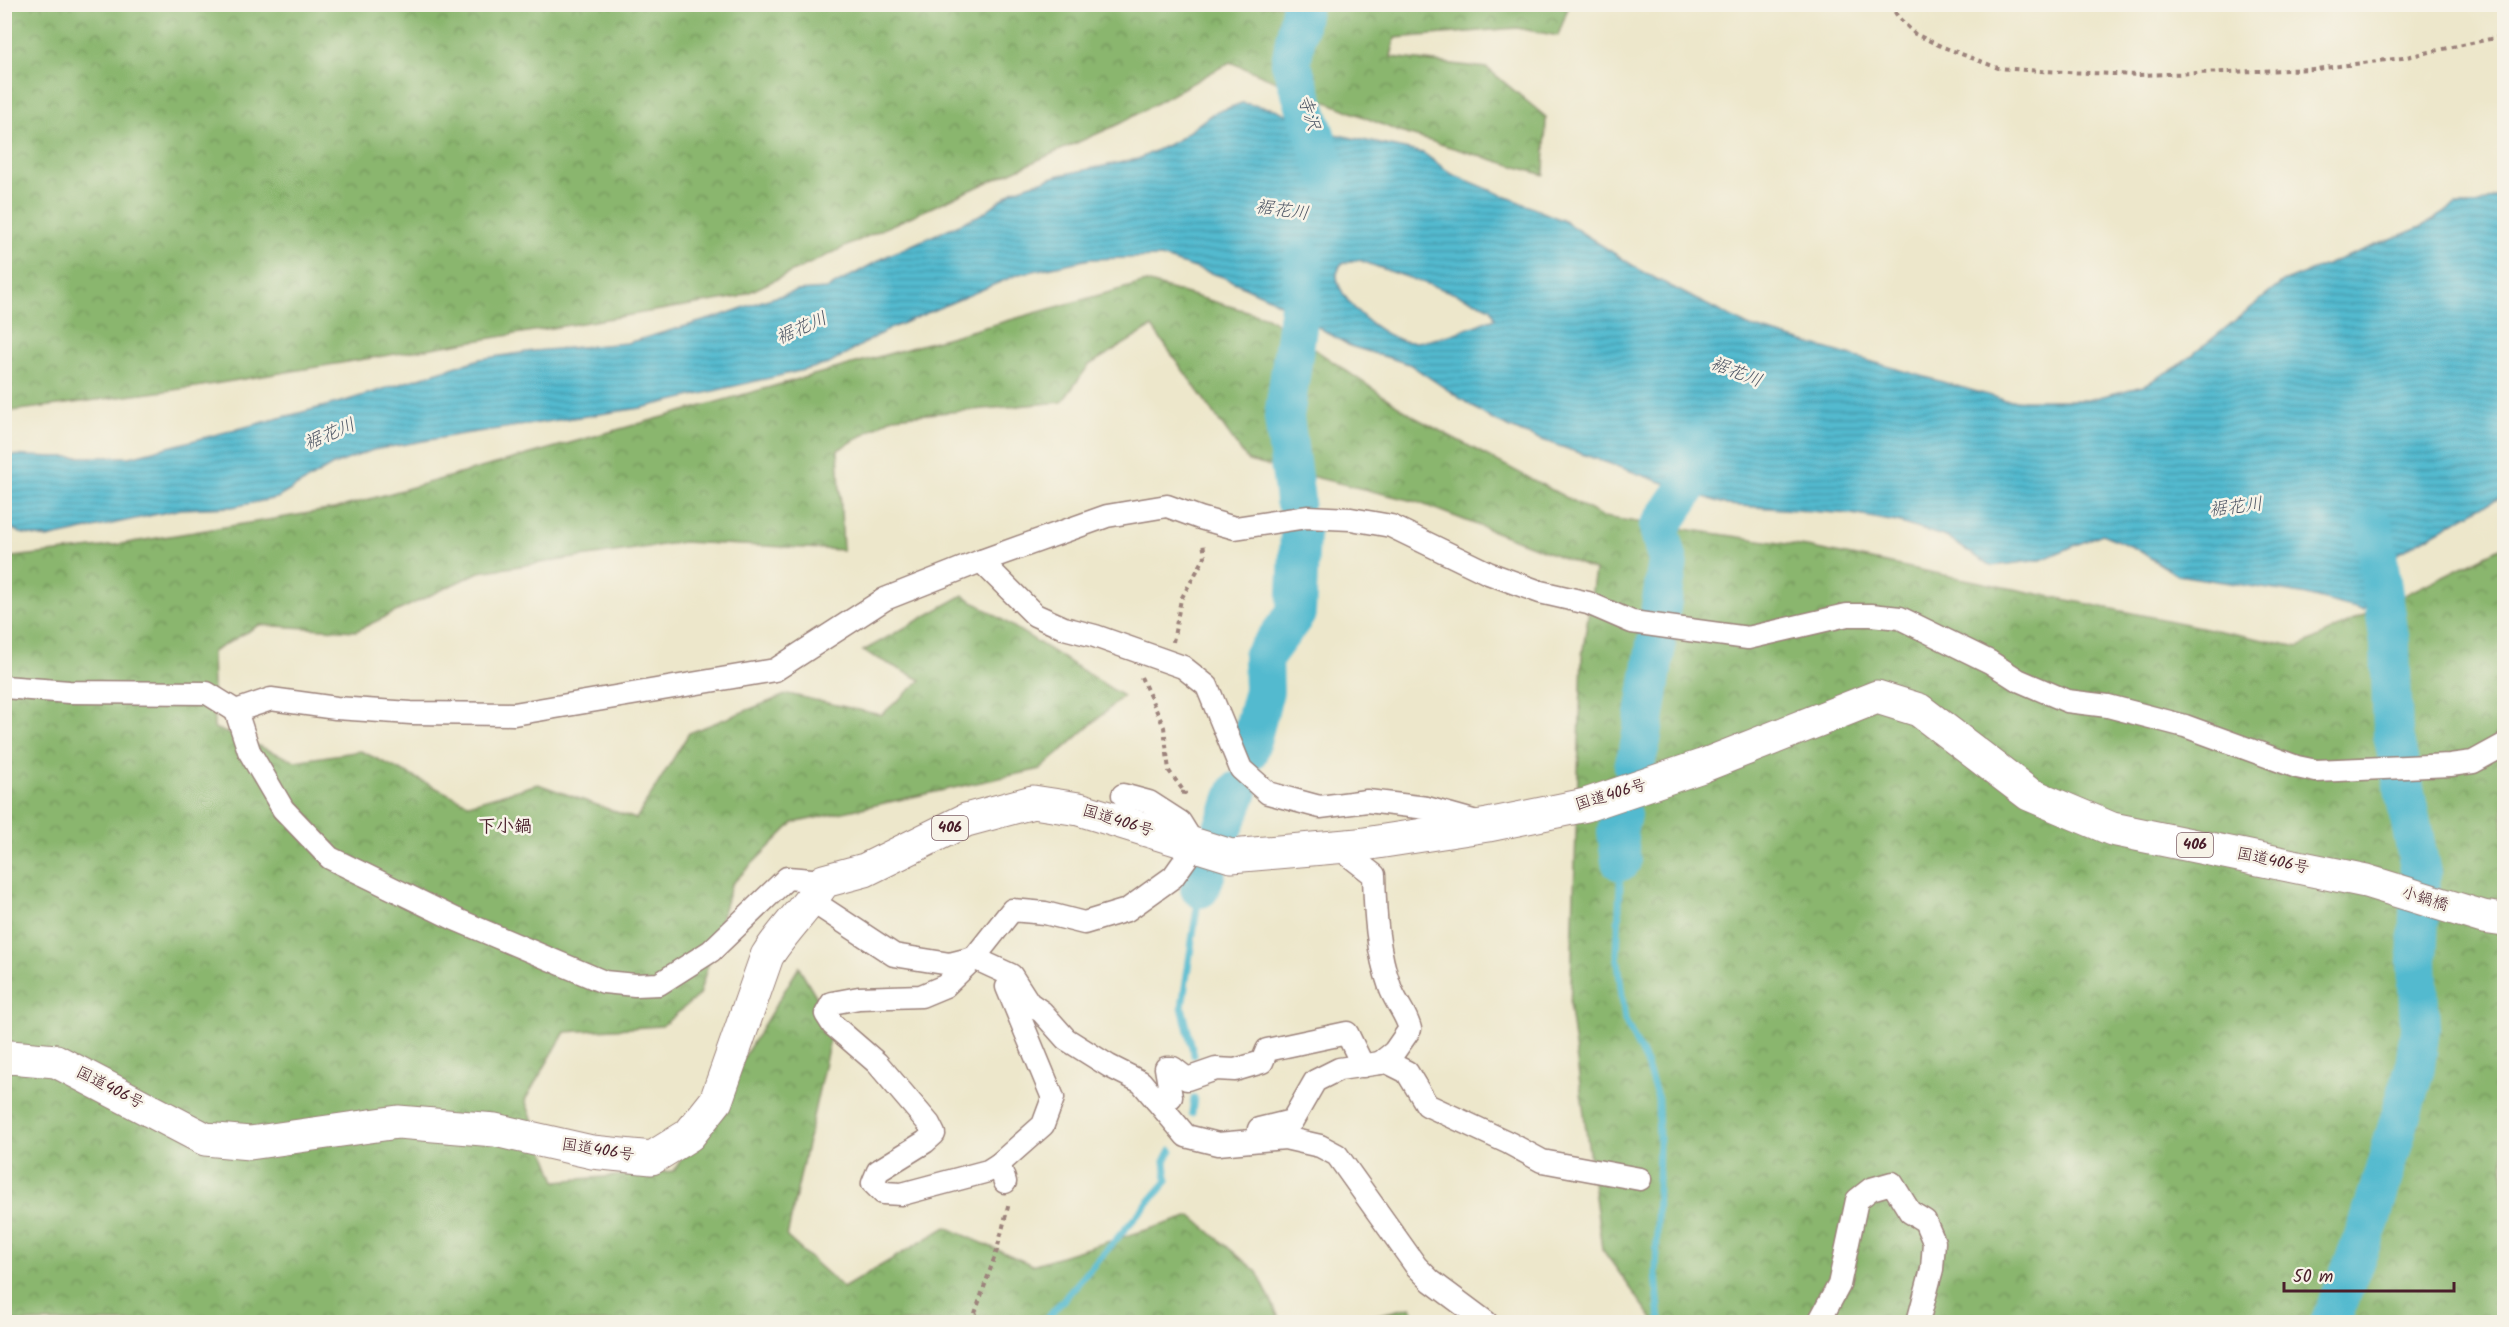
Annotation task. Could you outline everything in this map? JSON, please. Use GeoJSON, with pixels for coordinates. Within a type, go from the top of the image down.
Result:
{"type":"FeatureCollection","features":[{"type":"Feature","properties":{"kind":"highway","name":"国道406号"},"geometry":{"type":"LineString","coordinates":[[4,1059],[10,1057],[56,1061],[205,1139],[250,1143],[398,1122],[495,1130],[592,1152],[652,1158],[689,1135],[716,1101],[768,956],[780,936],[818,891],[866,870],[966,820],[1033,802],[1079,809],[1231,856],[1338,847],[1488,825],[1586,805],[1702,766],[1877,697],[1919,710],[2029,794],[2112,829],[2366,881]]}},
{"type":"Feature","properties":{"kind":"highway","name":"小鍋橋"},"geometry":{"type":"LineString","coordinates":[[2366,881],[2494,919]]}},
{"type":"Feature","properties":{"kind":"street"},"geometry":{"type":"LineString","coordinates":[[236,711],[271,699],[336,708],[411,713],[514,714],[776,670],[885,599],[981,561],[1107,516],[1167,506],[1235,528],[1307,517],[1351,519],[1391,526],[1488,573],[1540,592],[1588,603],[1632,621],[1748,638],[1847,615],[1900,618],[1990,662],[2018,680],[2067,701],[2108,706],[2184,726],[2297,767],[2333,772],[2473,762],[2505,745]]}},
{"type":"Feature","properties":{"kind":"street"},"geometry":{"type":"LineString","coordinates":[[981,561],[1035,615],[1064,628],[1095,636],[1182,667],[1208,686],[1241,769],[1268,793],[1320,807],[1367,801],[1427,808],[1488,825]]}},
{"type":"Feature","properties":{"kind":"street"},"geometry":{"type":"LineString","coordinates":[[4,687],[69,692],[207,693],[236,711],[249,751],[283,809],[330,858],[455,919],[604,982],[635,985],[659,984],[711,951],[787,878],[818,891],[894,955],[950,964],[974,958],[1011,975],[1029,1003],[1042,1012],[1066,1039],[1109,1066],[1141,1082],[1186,1136],[1218,1144],[1285,1138],[1320,1146],[1337,1155],[1416,1266],[1431,1281],[1486,1323]]}},
{"type":"Feature","properties":{"kind":"street"},"geometry":{"type":"LineString","coordinates":[[1000,970],[1053,1098],[1043,1125],[1002,1173],[988,1171],[902,1194],[882,1193],[873,1183],[878,1171],[934,1134],[929,1124],[877,1063],[832,1025],[826,1014],[832,1003],[860,998],[921,996],[945,986],[974,958],[1012,910],[1045,913],[1084,923],[1127,910],[1173,877],[1195,846],[1180,822],[1149,802],[1123,795]]}},
{"type":"Feature","properties":{"kind":"street"},"geometry":{"type":"LineString","coordinates":[[1338,847],[1374,875],[1376,930],[1390,989],[1407,1016],[1410,1029],[1394,1052],[1372,1064]]}},
{"type":"Feature","properties":{"kind":"street"},"geometry":{"type":"LineString","coordinates":[[1156,1100],[1172,1097],[1166,1068],[1173,1068],[1187,1079],[1216,1069],[1235,1070],[1262,1062],[1267,1050],[1347,1033],[1372,1064]]}},
{"type":"Feature","properties":{"kind":"street"},"geometry":{"type":"LineString","coordinates":[[1241,1142],[1256,1129],[1292,1121],[1315,1081],[1339,1069],[1387,1062],[1407,1072],[1427,1105],[1542,1161],[1640,1179]]}},
{"type":"Feature","properties":{"kind":"street"},"geometry":{"type":"LineString","coordinates":[[1818,1323],[1839,1285],[1857,1200],[1872,1189],[1892,1183],[1910,1212],[1925,1221],[1934,1242],[1932,1269],[1918,1323]]}},
{"type":"Feature","properties":{"kind":"path"},"geometry":{"type":"LineString","coordinates":[[1890,4],[1898,17],[1915,34],[1943,47],[1998,68],[2041,71],[2139,75],[2316,69],[2402,58],[2505,36]]}},
{"type":"Feature","properties":{"kind":"path"},"geometry":{"type":"LineString","coordinates":[[972,1323],[997,1250],[1010,1202],[1002,1173]]}},
{"type":"Feature","properties":{"kind":"green space"},"geometry":{"type":"Polygon","coordinates":[[[4,5],[1569,5],[1558,36],[1517,28],[1395,38],[1391,57],[1487,68],[1546,117],[1544,175],[1400,132],[1230,62],[1119,124],[885,228],[739,297],[196,387],[5,412],[4,5]]]}},
{"type":"Feature","properties":{"kind":"green space"},"geometry":{"type":"Polygon","coordinates":[[[1146,282],[1267,317],[1416,418],[1603,517],[1807,547],[2299,647],[2504,546],[2504,1322],[1655,1322],[1602,1249],[1570,1010],[1582,656],[1595,570],[1417,502],[1248,461],[1152,327],[1089,365],[1062,402],[893,417],[838,450],[843,550],[683,542],[479,572],[356,631],[259,625],[212,652],[214,728],[295,761],[361,751],[469,804],[538,784],[636,819],[689,733],[788,694],[881,715],[921,680],[863,651],[963,595],[1123,696],[1041,769],[793,823],[731,885],[699,995],[662,1026],[565,1032],[525,1100],[556,1181],[674,1171],[799,967],[833,1025],[787,1237],[843,1288],[946,1227],[1032,1265],[1191,1216],[1257,1272],[1281,1322],[5,1322],[4,558],[102,547],[334,509],[1146,282]]]}},
{"type":"Feature","properties":{"kind":"green space"},"geometry":{"type":"Polygon","coordinates":[[[1411,1307],[1417,1322],[1347,1322],[1411,1307]]]}},
{"type":"Feature","properties":{"kind":"water","name":"裾花川"},"geometry":{"type":"Polygon","coordinates":[[[1242,103],[1275,109],[1329,133],[1423,153],[1452,174],[1562,220],[1643,272],[1748,326],[2005,400],[2088,400],[2143,386],[2177,367],[2283,282],[2421,227],[2456,205],[2477,205],[2504,193],[2504,497],[2484,505],[2397,554],[2363,610],[2302,594],[2177,575],[2135,548],[2102,534],[2041,560],[1991,566],[1946,537],[1897,522],[1852,514],[1727,505],[1522,433],[1491,419],[1409,364],[1350,346],[1271,299],[1223,277],[1161,257],[1090,259],[1019,274],[887,330],[829,364],[641,408],[457,435],[373,450],[333,465],[277,498],[232,507],[181,509],[47,538],[20,533],[5,525],[5,455],[130,457],[345,401],[480,359],[534,351],[627,343],[797,291],[827,289],[887,256],[982,214],[1014,190],[1060,175],[1138,159],[1176,141],[1212,114],[1242,103]],[[1359,260],[1341,264],[1337,272],[1340,288],[1356,310],[1392,336],[1404,341],[1425,341],[1456,333],[1495,318],[1491,308],[1359,260]]]}},
{"type":"Feature","properties":{"kind":"waterway","name":"寺沢"},"geometry":{"type":"LineString","coordinates":[[1302,4],[1291,63],[1329,177]]}},
{"type":"Feature","properties":{"kind":"waterway"},"geometry":{"type":"LineString","coordinates":[[1295,500],[1284,417],[1301,300],[1304,259]]}},
{"type":"Feature","properties":{"kind":"waterway"},"geometry":{"type":"LineString","coordinates":[[1661,607],[1668,561],[1659,528],[1695,476],[1688,452],[1696,443]]}},
{"type":"Feature","properties":{"kind":"waterway"},"geometry":{"type":"LineString","coordinates":[[2330,1322],[2370,1221],[2415,1067],[2420,1028],[2417,962],[2421,873],[2393,734],[2390,643],[2373,526]]}},
{"type":"Feature","properties":{"kind":"waterway"},"geometry":{"type":"LineString","coordinates":[[1248,752],[1264,691],[1263,657],[1296,613],[1300,533]]}},
{"type":"Feature","properties":{"kind":"waterway"},"geometry":{"type":"LineString","coordinates":[[1634,767],[1641,741],[1656,644]]}},
{"type":"Feature","properties":{"kind":"waterway"},"geometry":{"type":"LineString","coordinates":[[1222,831],[1238,791]]}},
{"type":"Feature","properties":{"kind":"waterway"},"geometry":{"type":"LineString","coordinates":[[1621,815],[1617,831],[1621,861]]}},
{"type":"Feature","properties":{"kind":"waterway"},"geometry":{"type":"LineString","coordinates":[[1621,861],[1617,954],[1625,1020],[1646,1063],[1658,1099],[1656,1273],[1660,1322]]}},
{"type":"Feature","properties":{"kind":"waterway"},"geometry":{"type":"LineString","coordinates":[[1200,888],[1206,872]]}},
{"type":"Feature","properties":{"kind":"waterway"},"geometry":{"type":"LineString","coordinates":[[1194,1055],[1182,1007],[1200,888]]}},
{"type":"Feature","properties":{"kind":"waterway"},"geometry":{"type":"LineString","coordinates":[[1192,1113],[1194,1098]]}},
{"type":"Feature","properties":{"kind":"waterway"},"geometry":{"type":"LineString","coordinates":[[1044,1322],[1167,1181],[1165,1161],[1171,1150]]}},
{"type":"Feature","properties":{"kind":"district","name":"下小鍋"},"geometry":{"type":"Point","coordinates":[505,827]}}]}
